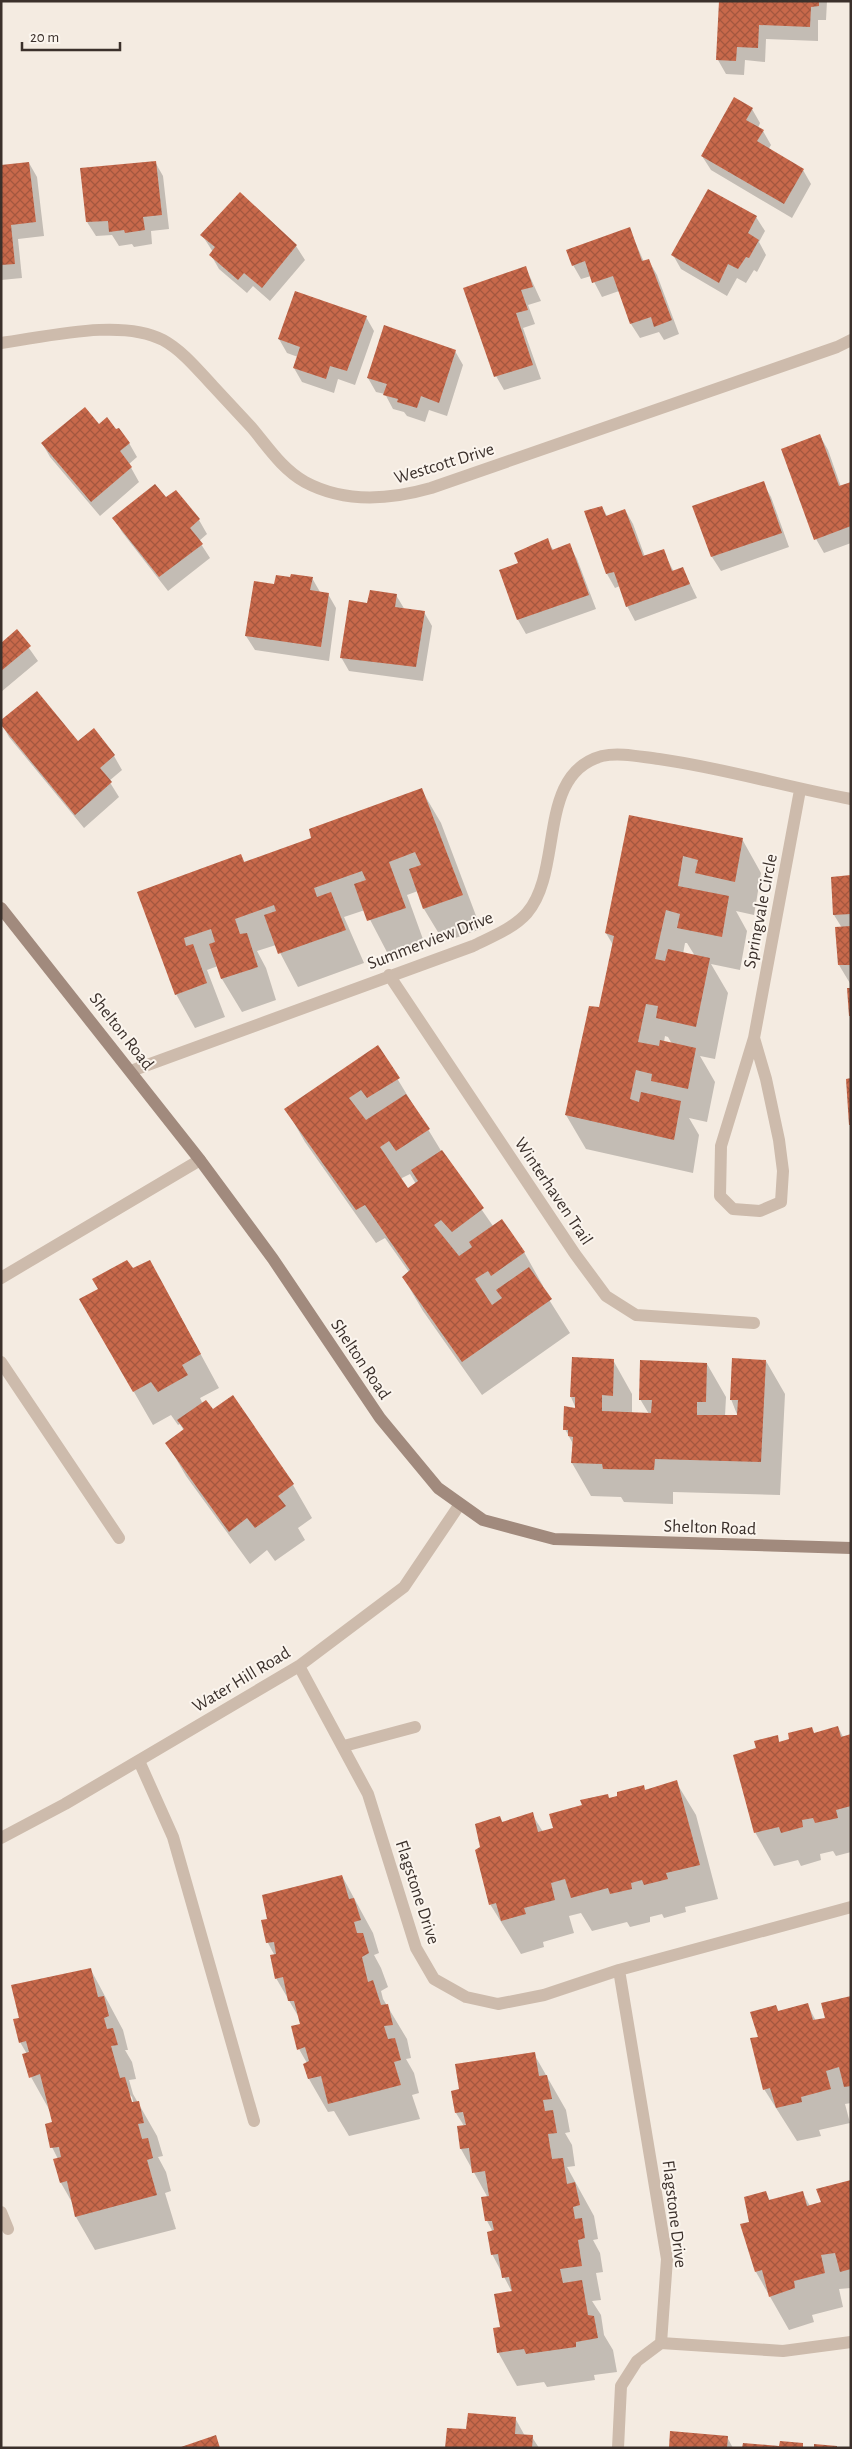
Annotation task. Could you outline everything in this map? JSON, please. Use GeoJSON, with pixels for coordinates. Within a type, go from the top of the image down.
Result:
{"type":"FeatureCollection","features":[{"type":"Feature","properties":{"kind":"street","name":"Westcott Drive"},"geometry":{"type":"LineString","coordinates":[[1,343],[98,330],[133,331],[162,340],[188,358],[252,428],[274,457],[305,482],[367,499],[402,496],[431,488],[837,347],[851,340]]}},
{"type":"Feature","properties":{"kind":"street","name":"Summerview Drive"},"geometry":{"type":"LineString","coordinates":[[131,1070],[473,946],[507,929],[527,912],[539,893],[546,872],[558,806],[565,785],[581,768],[602,756],[626,755],[704,765],[800,790],[851,800]]}},
{"type":"Feature","properties":{"kind":"street","name":"Springvale Circle"},"geometry":{"type":"LineString","coordinates":[[754,1038],[766,1079],[783,1171],[781,1202],[760,1211],[733,1209],[720,1196],[722,1146],[754,1038],[800,790]]}},
{"type":"Feature","properties":{"kind":"street","name":"Shelton Road"},"geometry":{"type":"LineString","coordinates":[[1,908],[131,1070],[200,1160],[272,1259],[380,1418],[438,1488],[483,1520],[554,1539],[851,1548]]}},
{"type":"Feature","properties":{"kind":"street","name":"Winterhaven Trail"},"geometry":{"type":"LineString","coordinates":[[389,975],[575,1254],[606,1296],[636,1316],[754,1323]]}},
{"type":"Feature","properties":{"kind":"street"},"geometry":{"type":"LineString","coordinates":[[1,1278],[200,1160]]}},
{"type":"Feature","properties":{"kind":"street"},"geometry":{"type":"LineString","coordinates":[[1,1362],[119,1538]]}},
{"type":"Feature","properties":{"kind":"street","name":"Water Hill Road"},"geometry":{"type":"LineString","coordinates":[[1,1838],[65,1804],[299,1666],[404,1587],[460,1504]]}},
{"type":"Feature","properties":{"kind":"street","name":"Flagstone Drive"},"geometry":{"type":"LineString","coordinates":[[299,1666],[344,1746],[368,1794],[416,1948],[434,1979],[466,1997],[498,2004],[544,1995],[619,1970],[851,1907]]}},
{"type":"Feature","properties":{"kind":"street"},"geometry":{"type":"LineString","coordinates":[[344,1746],[415,1727]]}},
{"type":"Feature","properties":{"kind":"street"},"geometry":{"type":"LineString","coordinates":[[139,1761],[173,1837],[254,2121]]}},
{"type":"Feature","properties":{"kind":"street","name":"Flagstone Drive"},"geometry":{"type":"LineString","coordinates":[[619,1970],[667,2259],[661,2343]]}},
{"type":"Feature","properties":{"kind":"street"},"geometry":{"type":"LineString","coordinates":[[1,2212],[8,2229]]}},
{"type":"Feature","properties":{"kind":"street"},"geometry":{"type":"LineString","coordinates":[[618,2448],[622,2386],[637,2361],[661,2343],[783,2351],[851,2342]]}},
{"type":"Feature","properties":{"kind":"building"},"geometry":{"type":"Polygon","coordinates":[[[719,1],[819,1],[819,6],[811,7],[810,27],[759,25],[758,48],[737,47],[736,61],[716,60],[719,1]]]}},
{"type":"Feature","properties":{"kind":"building"},"geometry":{"type":"Polygon","coordinates":[[[734,97],[753,108],[746,120],[764,130],[757,141],[804,169],[784,204],[701,156],[734,97]]]}},
{"type":"Feature","properties":{"kind":"building"},"geometry":{"type":"Polygon","coordinates":[[[156,161],[162,215],[143,217],[145,230],[125,233],[124,230],[109,232],[108,221],[86,222],[80,168],[156,161]]]}},
{"type":"Feature","properties":{"kind":"building"},"geometry":{"type":"Polygon","coordinates":[[[29,162],[36,222],[11,225],[15,264],[1,265],[1,165],[29,162]]]}},
{"type":"Feature","properties":{"kind":"building"},"geometry":{"type":"Polygon","coordinates":[[[708,189],[757,216],[748,233],[759,240],[749,258],[746,257],[738,269],[728,264],[719,283],[671,255],[708,189]]]}},
{"type":"Feature","properties":{"kind":"building"},"geometry":{"type":"Polygon","coordinates":[[[240,192],[297,245],[262,288],[244,273],[238,280],[209,255],[215,247],[200,235],[240,192]]]}},
{"type":"Feature","properties":{"kind":"building"},"geometry":{"type":"Polygon","coordinates":[[[630,227],[642,261],[649,259],[672,320],[654,327],[651,317],[630,324],[613,276],[592,283],[585,261],[572,266],[566,250],[630,227]]]}},
{"type":"Feature","properties":{"kind":"building"},"geometry":{"type":"Polygon","coordinates":[[[526,266],[533,287],[521,290],[528,310],[516,313],[533,365],[494,377],[463,288],[526,266]]]}},
{"type":"Feature","properties":{"kind":"building"},"geometry":{"type":"Polygon","coordinates":[[[295,291],[367,316],[347,371],[330,366],[326,379],[293,368],[300,347],[278,339],[295,291]]]}},
{"type":"Feature","properties":{"kind":"building"},"geometry":{"type":"Polygon","coordinates":[[[384,325],[456,350],[439,403],[421,396],[417,408],[397,402],[398,399],[383,395],[387,384],[367,378],[384,325]]]}},
{"type":"Feature","properties":{"kind":"building"},"geometry":{"type":"Polygon","coordinates":[[[85,407],[99,424],[107,417],[116,429],[119,428],[130,443],[120,451],[132,467],[91,502],[41,443],[85,407]]]}},
{"type":"Feature","properties":{"kind":"building"},"geometry":{"type":"Polygon","coordinates":[[[820,434],[839,486],[851,482],[851,526],[814,540],[781,449],[820,434]]]}},
{"type":"Feature","properties":{"kind":"building"},"geometry":{"type":"Polygon","coordinates":[[[764,481],[782,533],[711,557],[692,506],[764,481]]]}},
{"type":"Feature","properties":{"kind":"building"},"geometry":{"type":"Polygon","coordinates":[[[155,484],[166,497],[176,490],[200,519],[190,528],[203,544],[159,577],[112,518],[155,484]]]}},
{"type":"Feature","properties":{"kind":"building"},"geometry":{"type":"Polygon","coordinates":[[[602,506],[606,516],[625,509],[643,556],[664,549],[672,571],[683,567],[690,584],[626,607],[614,572],[606,574],[584,511],[602,506]]]}},
{"type":"Feature","properties":{"kind":"building"},"geometry":{"type":"Polygon","coordinates":[[[548,538],[552,550],[570,543],[589,595],[517,620],[499,570],[518,563],[514,553],[548,538]]]}},
{"type":"Feature","properties":{"kind":"building"},"geometry":{"type":"Polygon","coordinates":[[[291,574],[313,577],[310,590],[329,593],[321,647],[245,636],[254,581],[274,584],[276,575],[290,577],[291,574]]]}},
{"type":"Feature","properties":{"kind":"building"},"geometry":{"type":"Polygon","coordinates":[[[370,590],[397,594],[395,607],[425,611],[416,667],[340,658],[349,600],[367,603],[370,590]]]}},
{"type":"Feature","properties":{"kind":"building"},"geometry":{"type":"Polygon","coordinates":[[[17,629],[31,646],[1,671],[1,643],[17,629]]]}},
{"type":"Feature","properties":{"kind":"building"},"geometry":{"type":"Polygon","coordinates":[[[37,691],[78,741],[94,728],[115,755],[100,768],[112,782],[75,815],[1,725],[1,720],[37,691]]]}},
{"type":"Feature","properties":{"kind":"building"},"geometry":{"type":"Polygon","coordinates":[[[422,788],[463,895],[423,909],[409,869],[421,865],[415,852],[389,862],[406,908],[367,921],[354,884],[366,880],[362,871],[314,888],[317,897],[331,892],[346,930],[278,954],[264,915],[276,911],[274,905],[235,919],[240,934],[247,933],[258,967],[221,979],[209,944],[215,942],[211,929],[184,938],[186,946],[193,944],[207,983],[175,995],[137,892],[241,854],[244,862],[311,838],[309,829],[422,788]]]}},
{"type":"Feature","properties":{"kind":"building"},"geometry":{"type":"Polygon","coordinates":[[[629,815],[743,838],[735,882],[695,873],[698,860],[683,856],[678,886],[729,896],[722,937],[677,928],[680,914],[666,910],[655,959],[665,961],[668,949],[710,958],[696,1027],[656,1018],[658,1006],[646,1004],[638,1042],[659,1046],[660,1040],[696,1048],[688,1089],[651,1081],[652,1074],[636,1070],[630,1099],[639,1102],[641,1092],[681,1101],[674,1140],[565,1115],[589,1006],[599,1007],[614,936],[605,933],[629,815]]]}},
{"type":"Feature","properties":{"kind":"building"},"geometry":{"type":"Polygon","coordinates":[[[851,875],[851,914],[833,915],[831,877],[851,875]]]}},
{"type":"Feature","properties":{"kind":"building"},"geometry":{"type":"Polygon","coordinates":[[[851,926],[851,965],[838,965],[835,927],[851,926]]]}},
{"type":"Feature","properties":{"kind":"building"},"geometry":{"type":"Polygon","coordinates":[[[847,988],[851,988],[851,1016],[849,1016],[847,988]]]}},
{"type":"Feature","properties":{"kind":"building"},"geometry":{"type":"Polygon","coordinates":[[[378,1045],[400,1078],[367,1098],[361,1090],[349,1098],[366,1120],[406,1094],[430,1129],[396,1151],[389,1141],[380,1147],[408,1188],[418,1181],[411,1170],[442,1150],[484,1208],[452,1232],[441,1220],[434,1225],[459,1256],[472,1247],[469,1242],[502,1219],[525,1252],[491,1276],[488,1271],[475,1279],[492,1305],[502,1298],[496,1290],[529,1267],[552,1299],[462,1362],[402,1277],[410,1270],[365,1205],[356,1210],[284,1109],[378,1045]]]}},
{"type":"Feature","properties":{"kind":"building"},"geometry":{"type":"Polygon","coordinates":[[[851,1078],[851,1125],[849,1125],[846,1079],[851,1078]]]}},
{"type":"Feature","properties":{"kind":"building"},"geometry":{"type":"Polygon","coordinates":[[[127,1260],[133,1268],[150,1260],[201,1354],[182,1365],[188,1375],[158,1392],[151,1382],[133,1392],[79,1299],[98,1289],[92,1279],[127,1260]]]}},
{"type":"Feature","properties":{"kind":"building"},"geometry":{"type":"Polygon","coordinates":[[[572,1357],[614,1359],[613,1396],[602,1395],[602,1411],[651,1413],[652,1400],[639,1400],[640,1360],[707,1363],[706,1402],[697,1402],[697,1415],[737,1415],[738,1400],[730,1400],[732,1358],[766,1360],[761,1462],[655,1459],[654,1470],[603,1469],[602,1464],[571,1463],[573,1437],[568,1436],[568,1430],[563,1430],[564,1406],[575,1408],[575,1397],[570,1397],[572,1357]]]}},
{"type":"Feature","properties":{"kind":"building"},"geometry":{"type":"Polygon","coordinates":[[[233,1395],[294,1484],[278,1496],[286,1506],[255,1528],[247,1518],[229,1532],[165,1443],[184,1429],[177,1420],[206,1400],[213,1409],[233,1395]]]}},
{"type":"Feature","properties":{"kind":"building"},"geometry":{"type":"Polygon","coordinates":[[[838,1726],[841,1737],[851,1734],[851,1806],[836,1810],[838,1818],[815,1823],[813,1818],[802,1820],[803,1827],[781,1833],[779,1827],[754,1833],[733,1755],[756,1748],[754,1741],[778,1735],[779,1742],[789,1739],[788,1733],[812,1727],[814,1733],[838,1726]]]}},
{"type":"Feature","properties":{"kind":"building"},"geometry":{"type":"Polygon","coordinates":[[[677,1780],[700,1865],[666,1873],[668,1879],[644,1885],[642,1880],[631,1883],[632,1889],[610,1894],[608,1888],[571,1898],[565,1879],[551,1883],[555,1900],[524,1908],[526,1914],[501,1921],[496,1903],[489,1905],[475,1850],[480,1847],[475,1824],[500,1816],[502,1822],[533,1812],[538,1832],[553,1828],[549,1814],[582,1805],[580,1800],[608,1794],[609,1798],[617,1796],[617,1792],[644,1785],[645,1790],[677,1780]]]}},
{"type":"Feature","properties":{"kind":"building"},"geometry":{"type":"Polygon","coordinates":[[[342,1875],[349,1899],[354,1898],[361,1920],[354,1922],[357,1933],[363,1933],[369,1953],[362,1957],[368,1982],[373,1980],[381,2005],[388,2004],[393,2025],[384,2026],[388,2039],[395,2038],[401,2060],[394,2062],[401,2085],[328,2104],[321,2076],[308,2079],[303,2064],[309,2061],[305,2047],[297,2050],[291,2026],[300,2024],[294,2001],[288,2001],[283,1977],[275,1979],[270,1955],[276,1954],[274,1942],[266,1943],[261,1920],[267,1919],[262,1895],[342,1875]]]}},
{"type":"Feature","properties":{"kind":"building"},"geometry":{"type":"Polygon","coordinates":[[[91,1968],[98,1997],[104,1996],[109,2016],[104,2018],[107,2029],[113,2028],[118,2045],[111,2046],[120,2078],[125,2077],[132,2102],[139,2101],[144,2123],[138,2124],[142,2139],[148,2138],[153,2158],[147,2160],[157,2195],[75,2217],[67,2181],[60,2183],[53,2159],[61,2157],[59,2147],[50,2148],[45,2124],[52,2122],[40,2074],[29,2078],[22,2054],[29,2052],[26,2041],[19,2043],[13,2019],[19,2018],[11,1985],[91,1968]]]}},
{"type":"Feature","properties":{"kind":"building"},"geometry":{"type":"Polygon","coordinates":[[[851,1996],[851,2086],[844,2087],[839,2067],[826,2071],[831,2089],[801,2097],[802,2102],[776,2108],[770,2088],[763,2090],[750,2038],[758,2037],[750,2012],[776,2005],[778,2011],[808,2003],[813,2020],[825,2018],[821,2003],[851,1996]]]}},
{"type":"Feature","properties":{"kind":"building"},"geometry":{"type":"Polygon","coordinates":[[[535,2052],[539,2076],[547,2075],[552,2099],[543,2100],[545,2111],[553,2110],[557,2133],[548,2134],[552,2159],[563,2158],[567,2184],[575,2182],[580,2205],[573,2207],[575,2219],[582,2218],[585,2238],[578,2240],[582,2266],[560,2269],[563,2283],[582,2280],[588,2315],[594,2316],[598,2338],[576,2342],[576,2347],[526,2354],[524,2349],[497,2353],[493,2328],[500,2327],[494,2294],[512,2291],[509,2277],[502,2278],[498,2254],[491,2255],[487,2232],[494,2230],[492,2221],[485,2221],[481,2197],[489,2196],[485,2171],[472,2173],[469,2148],[460,2149],[457,2126],[466,2125],[463,2112],[455,2113],[451,2091],[459,2089],[455,2064],[535,2052]]]}},
{"type":"Feature","properties":{"kind":"building"},"geometry":{"type":"Polygon","coordinates":[[[851,2180],[851,2269],[840,2272],[835,2253],[821,2255],[825,2273],[794,2281],[795,2288],[769,2297],[762,2270],[755,2272],[740,2224],[749,2222],[744,2197],[766,2191],[769,2200],[803,2191],[807,2206],[821,2202],[816,2189],[851,2180]]]}},
{"type":"Feature","properties":{"kind":"building"},"geometry":{"type":"Polygon","coordinates":[[[468,2413],[516,2417],[515,2434],[533,2435],[532,2448],[445,2448],[447,2428],[466,2429],[468,2413]]]}},
{"type":"Feature","properties":{"kind":"building"},"geometry":{"type":"Polygon","coordinates":[[[670,2431],[728,2436],[727,2448],[669,2448],[670,2431]]]}},
{"type":"Feature","properties":{"kind":"building"},"geometry":{"type":"Polygon","coordinates":[[[216,2435],[220,2448],[181,2448],[181,2447],[216,2435]]]}},
{"type":"Feature","properties":{"kind":"building"},"geometry":{"type":"Polygon","coordinates":[[[780,2441],[803,2443],[803,2448],[742,2448],[743,2443],[779,2446],[780,2441]]]}},
{"type":"Feature","properties":{"kind":"building"},"geometry":{"type":"Polygon","coordinates":[[[814,2444],[837,2446],[837,2448],[814,2448],[814,2444]]]}}]}
